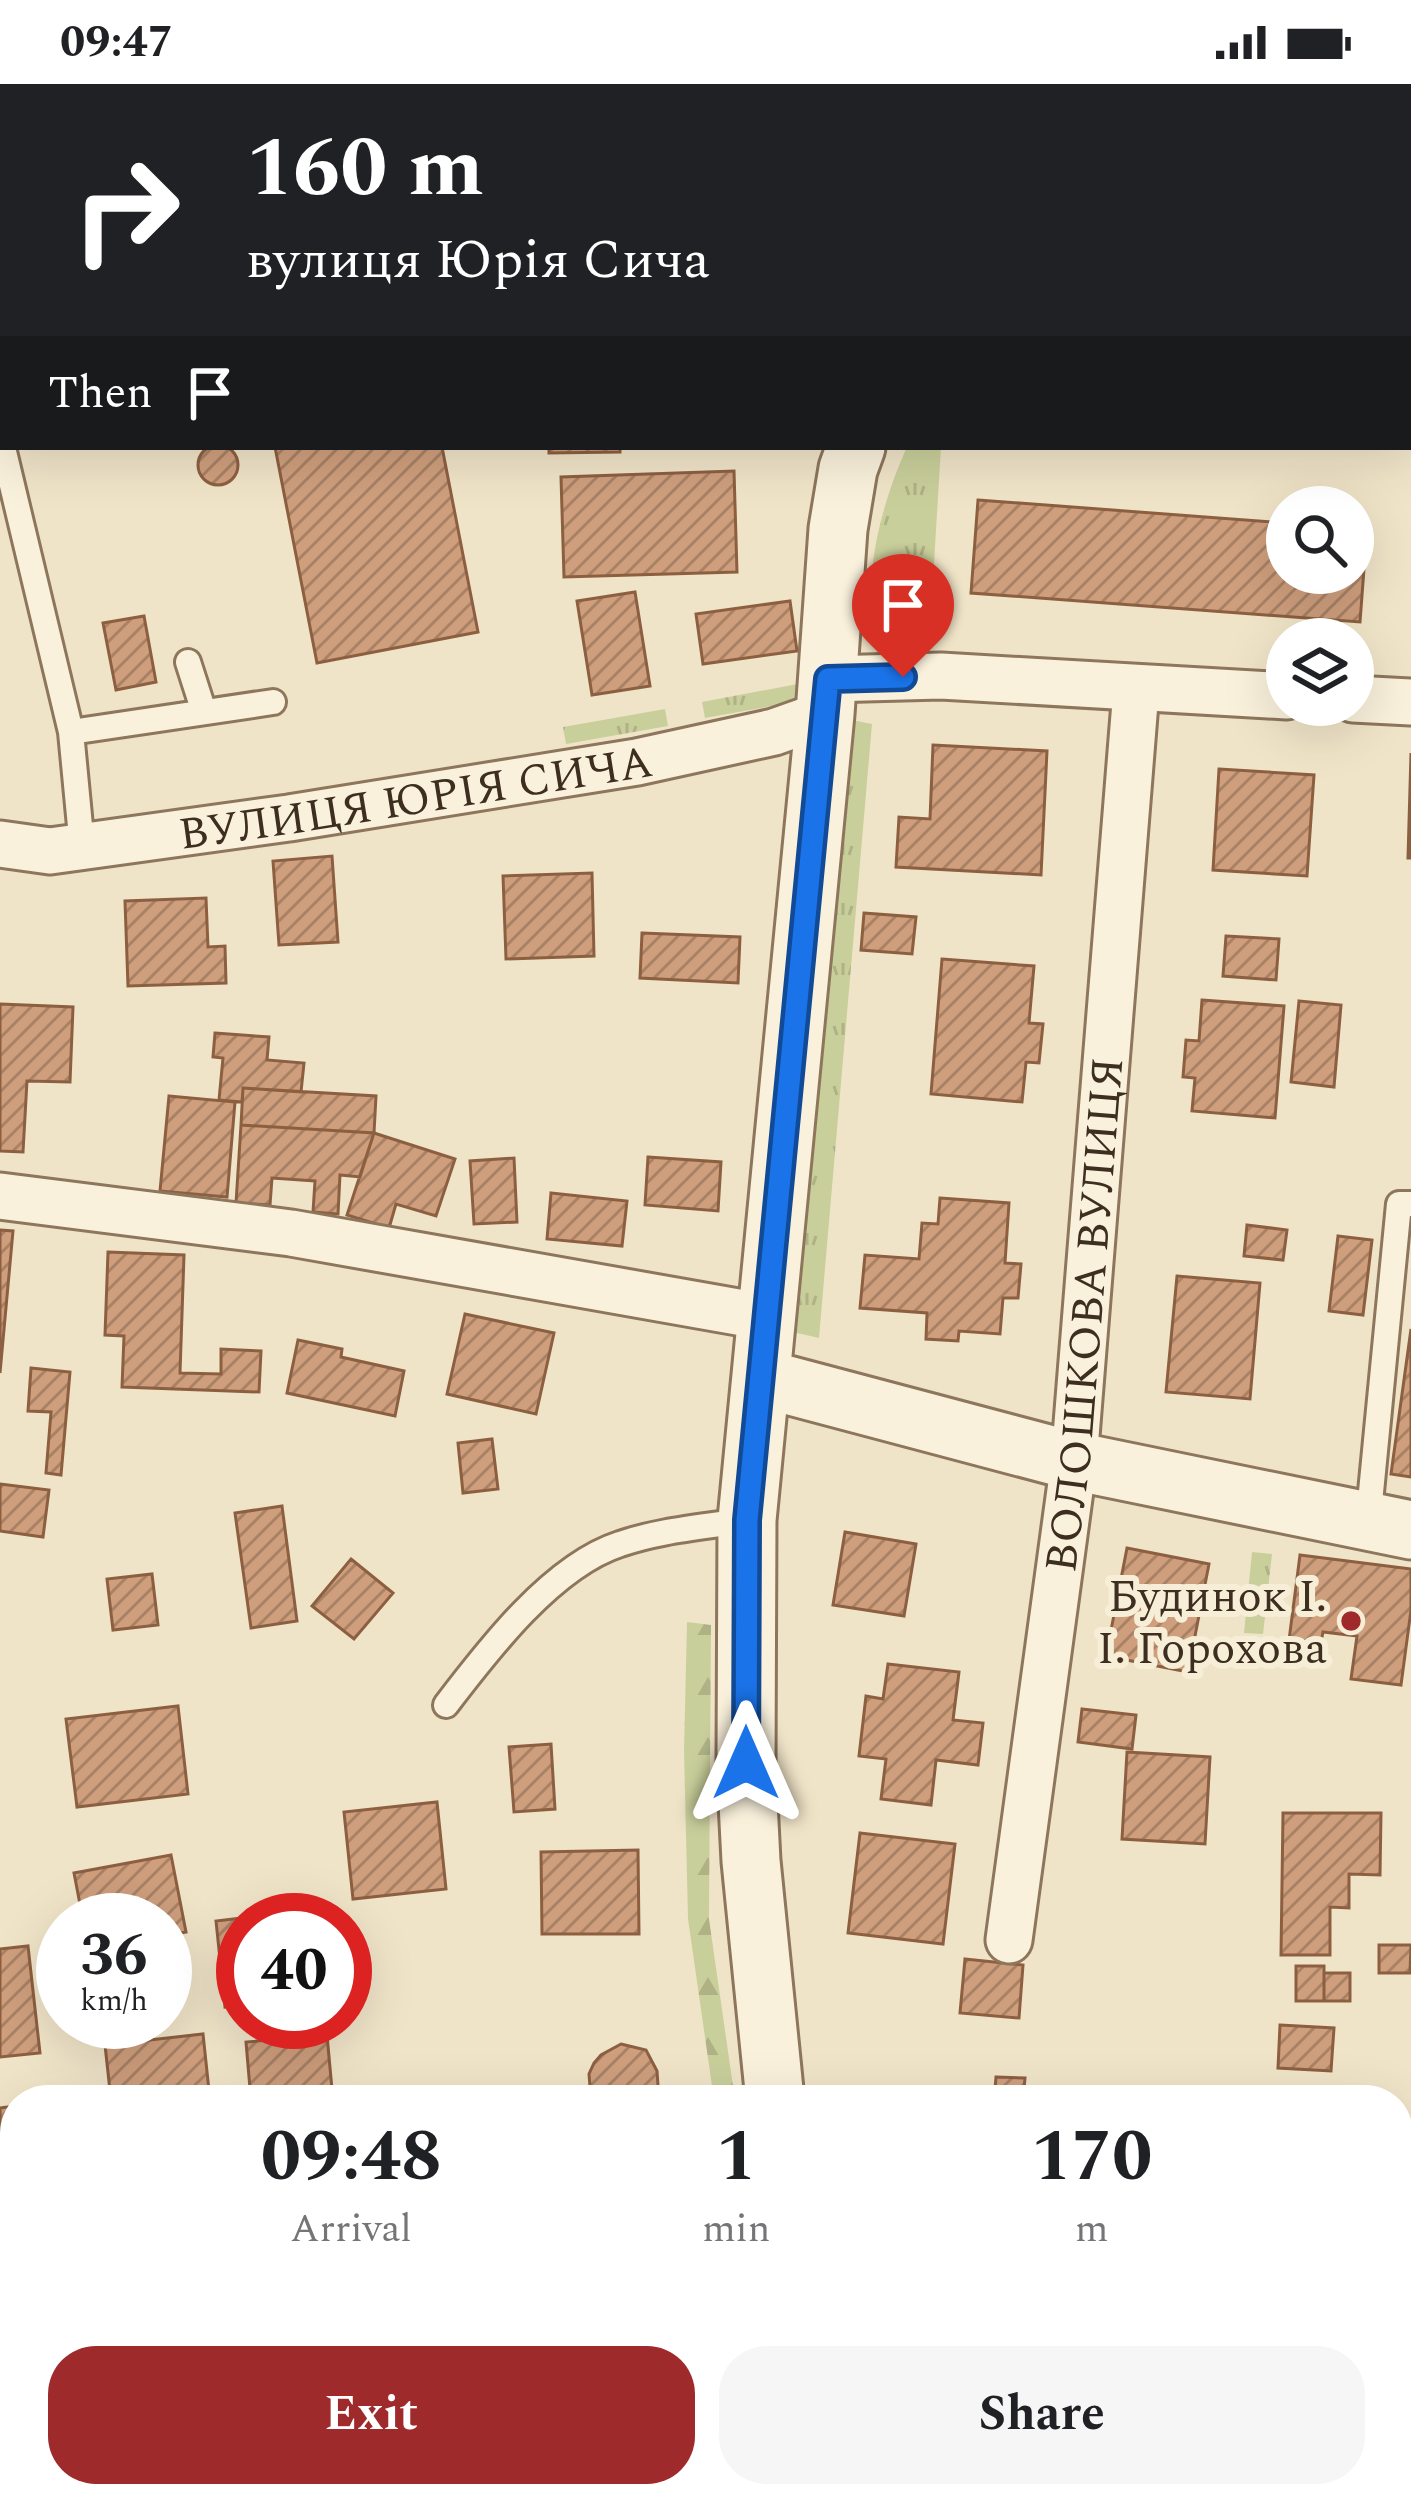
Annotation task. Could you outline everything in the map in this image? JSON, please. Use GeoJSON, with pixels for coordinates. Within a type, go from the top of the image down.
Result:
{"type":"FeatureCollection","features":[{"type":"Feature","properties":{"kind":"street"},"geometry":{"type":"LineString","coordinates":[[774,2085],[751,1862],[746,1763],[747,1520],[838,529],[855,450]]}},
{"type":"Feature","properties":{"kind":"street","name":"ВУЛИЦЯ ЮРІЯ СИЧА"},"geometry":{"type":"LineString","coordinates":[[0,844],[50,851],[82,847],[637,761],[774,732],[826,696],[940,676],[1266,695]]}},
{"type":"Feature","properties":{"kind":"street","name":"ВОЛОШКОВА ВУЛИЦЯ"},"geometry":{"type":"LineString","coordinates":[[1009,1940],[1074,1461],[1136,690]]}},
{"type":"Feature","properties":{"kind":"street"},"geometry":{"type":"LineString","coordinates":[[1374,700],[1411,703]]}},
{"type":"Feature","properties":{"kind":"street"},"geometry":{"type":"LineString","coordinates":[[0,1196],[291,1233],[766,1317]]}},
{"type":"Feature","properties":{"kind":"street"},"geometry":{"type":"LineString","coordinates":[[761,1378],[1074,1461],[1390,1527]]}},
{"type":"Feature","properties":{"kind":"lane"},"geometry":{"type":"LineString","coordinates":[[4,450],[70,732],[82,847]]}},
{"type":"Feature","properties":{"kind":"lane"},"geometry":{"type":"LineString","coordinates":[[188,662],[204,712]]}},
{"type":"Feature","properties":{"kind":"lane"},"geometry":{"type":"LineString","coordinates":[[70,732],[273,702]]}},
{"type":"Feature","properties":{"kind":"lane"},"geometry":{"type":"LineString","coordinates":[[1390,1527],[1400,1204],[1411,1204]]}},
{"type":"Feature","properties":{"kind":"lane"},"geometry":{"type":"LineString","coordinates":[[446,1705],[504,1630],[561,1579],[615,1545],[747,1520]]}},
{"type":"Feature","properties":{"kind":"green space"},"geometry":{"type":"Polygon","coordinates":[[[906,450],[941,450],[930,630],[924,636],[883,636],[874,630],[873,560],[890,490],[906,450]]]}},
{"type":"Feature","properties":{"kind":"green space"},"geometry":{"type":"Polygon","coordinates":[[[803,683],[806,700],[705,718],[702,702],[803,683]]]}},
{"type":"Feature","properties":{"kind":"green space"},"geometry":{"type":"Polygon","coordinates":[[[665,709],[668,726],[566,744],[563,727],[665,709]]]}},
{"type":"Feature","properties":{"kind":"green space"},"geometry":{"type":"Polygon","coordinates":[[[842,718],[872,724],[819,1338],[784,1330],[842,718]]]}},
{"type":"Feature","properties":{"kind":"green space"},"geometry":{"type":"Polygon","coordinates":[[[1252,1552],[1272,1554],[1263,1634],[1244,1633],[1252,1552]]]}},
{"type":"Feature","properties":{"kind":"green space"},"geometry":{"type":"Polygon","coordinates":[[[687,1622],[711,1625],[709,1919],[733,2085],[712,2085],[688,1919],[687,1622]]]}},
{"type":"Feature","properties":{"kind":"building"},"geometry":{"type":"Polygon","coordinates":[[[205,450],[231,450],[237,457],[237,473],[226,484],[210,484],[199,473],[199,457],[205,450]]]}},
{"type":"Feature","properties":{"kind":"building"},"geometry":{"type":"Polygon","coordinates":[[[276,450],[443,450],[478,632],[317,663],[276,450]]]}},
{"type":"Feature","properties":{"kind":"building"},"geometry":{"type":"Polygon","coordinates":[[[549,450],[620,450],[620,452],[549,450]]]}},
{"type":"Feature","properties":{"kind":"building"},"geometry":{"type":"Polygon","coordinates":[[[734,471],[737,572],[564,577],[561,477],[734,471]]]}},
{"type":"Feature","properties":{"kind":"building"},"geometry":{"type":"Polygon","coordinates":[[[978,500],[1266,521],[1266,594],[1362,594],[1360,618],[1306,618],[971,593],[978,500]]]}},
{"type":"Feature","properties":{"kind":"building"},"geometry":{"type":"Polygon","coordinates":[[[635,592],[650,686],[592,695],[577,601],[635,592]]]}},
{"type":"Feature","properties":{"kind":"building"},"geometry":{"type":"Polygon","coordinates":[[[790,601],[797,651],[703,664],[696,614],[790,601]]]}},
{"type":"Feature","properties":{"kind":"building"},"geometry":{"type":"Polygon","coordinates":[[[144,616],[156,682],[116,690],[103,623],[144,616]]]}},
{"type":"Feature","properties":{"kind":"building"},"geometry":{"type":"Polygon","coordinates":[[[933,745],[1047,751],[1041,875],[896,867],[899,817],[930,819],[933,745]]]}},
{"type":"Feature","properties":{"kind":"building"},"geometry":{"type":"Polygon","coordinates":[[[1411,753],[1411,858],[1408,858],[1411,753]]]}},
{"type":"Feature","properties":{"kind":"building"},"geometry":{"type":"Polygon","coordinates":[[[1219,769],[1314,775],[1307,876],[1213,870],[1219,769]]]}},
{"type":"Feature","properties":{"kind":"building"},"geometry":{"type":"Polygon","coordinates":[[[332,856],[338,942],[279,945],[273,861],[332,856]]]}},
{"type":"Feature","properties":{"kind":"building"},"geometry":{"type":"Polygon","coordinates":[[[592,873],[594,956],[506,959],[503,876],[592,873]]]}},
{"type":"Feature","properties":{"kind":"building"},"geometry":{"type":"Polygon","coordinates":[[[206,898],[208,947],[225,946],[226,983],[128,986],[125,901],[206,898]]]}},
{"type":"Feature","properties":{"kind":"building"},"geometry":{"type":"Polygon","coordinates":[[[864,913],[916,917],[912,954],[861,950],[864,913]]]}},
{"type":"Feature","properties":{"kind":"building"},"geometry":{"type":"Polygon","coordinates":[[[642,933],[740,937],[738,983],[640,978],[642,933]]]}},
{"type":"Feature","properties":{"kind":"building"},"geometry":{"type":"Polygon","coordinates":[[[1226,936],[1279,939],[1276,980],[1223,976],[1226,936]]]}},
{"type":"Feature","properties":{"kind":"building"},"geometry":{"type":"Polygon","coordinates":[[[942,959],[1034,966],[1029,1023],[1043,1024],[1039,1063],[1026,1062],[1022,1102],[931,1094],[942,959]]]}},
{"type":"Feature","properties":{"kind":"building"},"geometry":{"type":"Polygon","coordinates":[[[1202,1000],[1284,1006],[1275,1118],[1192,1111],[1195,1078],[1183,1077],[1186,1040],[1199,1041],[1202,1000]]]}},
{"type":"Feature","properties":{"kind":"building"},"geometry":{"type":"Polygon","coordinates":[[[1299,1001],[1341,1005],[1334,1087],[1291,1082],[1299,1001]]]}},
{"type":"Feature","properties":{"kind":"building"},"geometry":{"type":"Polygon","coordinates":[[[0,1004],[73,1007],[70,1082],[27,1081],[23,1152],[0,1151],[0,1004]]]}},
{"type":"Feature","properties":{"kind":"building"},"geometry":{"type":"Polygon","coordinates":[[[215,1033],[269,1037],[267,1060],[304,1063],[301,1092],[243,1088],[242,1102],[219,1100],[223,1058],[213,1057],[215,1033]]]}},
{"type":"Feature","properties":{"kind":"building"},"geometry":{"type":"Polygon","coordinates":[[[243,1088],[376,1096],[374,1133],[241,1125],[243,1088]]]}},
{"type":"Feature","properties":{"kind":"building"},"geometry":{"type":"Polygon","coordinates":[[[169,1096],[235,1102],[227,1197],[160,1191],[169,1096]]]}},
{"type":"Feature","properties":{"kind":"building"},"geometry":{"type":"Polygon","coordinates":[[[241,1125],[374,1133],[360,1177],[340,1175],[338,1214],[313,1212],[315,1181],[272,1178],[270,1205],[236,1203],[241,1125]]]}},
{"type":"Feature","properties":{"kind":"building"},"geometry":{"type":"Polygon","coordinates":[[[374,1133],[455,1159],[436,1216],[396,1204],[389,1228],[347,1215],[374,1133]]]}},
{"type":"Feature","properties":{"kind":"building"},"geometry":{"type":"Polygon","coordinates":[[[648,1157],[721,1162],[718,1211],[645,1205],[648,1157]]]}},
{"type":"Feature","properties":{"kind":"building"},"geometry":{"type":"Polygon","coordinates":[[[514,1158],[517,1222],[474,1224],[470,1161],[514,1158]]]}},
{"type":"Feature","properties":{"kind":"building"},"geometry":{"type":"Polygon","coordinates":[[[551,1193],[627,1201],[622,1246],[547,1239],[551,1193]]]}},
{"type":"Feature","properties":{"kind":"building"},"geometry":{"type":"Polygon","coordinates":[[[940,1198],[1009,1203],[1005,1263],[1021,1264],[1018,1298],[1003,1298],[1000,1334],[959,1331],[958,1341],[926,1339],[927,1313],[860,1308],[865,1255],[919,1259],[922,1223],[938,1224],[940,1198]]]}},
{"type":"Feature","properties":{"kind":"building"},"geometry":{"type":"Polygon","coordinates":[[[1247,1225],[1287,1230],[1283,1260],[1244,1256],[1247,1225]]]}},
{"type":"Feature","properties":{"kind":"building"},"geometry":{"type":"Polygon","coordinates":[[[0,1230],[13,1231],[0,1373],[0,1230]]]}},
{"type":"Feature","properties":{"kind":"building"},"geometry":{"type":"Polygon","coordinates":[[[1338,1236],[1372,1240],[1363,1315],[1329,1311],[1338,1236]]]}},
{"type":"Feature","properties":{"kind":"building"},"geometry":{"type":"Polygon","coordinates":[[[108,1252],[184,1255],[180,1373],[221,1374],[221,1349],[261,1351],[259,1392],[122,1387],[124,1336],[105,1335],[108,1252]]]}},
{"type":"Feature","properties":{"kind":"building"},"geometry":{"type":"Polygon","coordinates":[[[1177,1276],[1260,1283],[1250,1399],[1166,1392],[1177,1276]]]}},
{"type":"Feature","properties":{"kind":"building"},"geometry":{"type":"Polygon","coordinates":[[[465,1314],[554,1333],[536,1414],[447,1394],[465,1314]]]}},
{"type":"Feature","properties":{"kind":"building"},"geometry":{"type":"Polygon","coordinates":[[[1411,1329],[1411,1477],[1391,1474],[1411,1329]]]}},
{"type":"Feature","properties":{"kind":"building"},"geometry":{"type":"Polygon","coordinates":[[[298,1340],[342,1349],[341,1357],[404,1371],[395,1416],[287,1393],[298,1340]]]}},
{"type":"Feature","properties":{"kind":"building"},"geometry":{"type":"Polygon","coordinates":[[[31,1368],[70,1372],[61,1475],[46,1473],[51,1412],[28,1411],[31,1368]]]}},
{"type":"Feature","properties":{"kind":"building"},"geometry":{"type":"Polygon","coordinates":[[[492,1439],[498,1489],[463,1493],[458,1443],[492,1439]]]}},
{"type":"Feature","properties":{"kind":"building"},"geometry":{"type":"Polygon","coordinates":[[[0,1484],[49,1490],[43,1537],[0,1531],[0,1484]]]}},
{"type":"Feature","properties":{"kind":"building"},"geometry":{"type":"Polygon","coordinates":[[[282,1506],[297,1621],[251,1628],[235,1513],[282,1506]]]}},
{"type":"Feature","properties":{"kind":"building"},"geometry":{"type":"Polygon","coordinates":[[[845,1532],[916,1544],[904,1616],[833,1605],[845,1532]]]}},
{"type":"Feature","properties":{"kind":"building"},"geometry":{"type":"Polygon","coordinates":[[[1127,1548],[1209,1564],[1188,1672],[1106,1656],[1127,1548]]]}},
{"type":"Feature","properties":{"kind":"building","name":"Будинок І. І. Горохова"},"geometry":{"type":"Polygon","coordinates":[[[1300,1555],[1411,1569],[1401,1685],[1351,1679],[1357,1636],[1323,1632],[1319,1652],[1288,1648],[1300,1555]]]}},
{"type":"Feature","properties":{"kind":"building"},"geometry":{"type":"Polygon","coordinates":[[[351,1559],[393,1593],[354,1639],[312,1606],[351,1559]]]}},
{"type":"Feature","properties":{"kind":"building"},"geometry":{"type":"Polygon","coordinates":[[[152,1574],[158,1625],[113,1630],[107,1579],[152,1574]]]}},
{"type":"Feature","properties":{"kind":"building"},"geometry":{"type":"Polygon","coordinates":[[[888,1664],[959,1672],[953,1720],[983,1723],[978,1765],[936,1760],[931,1805],[881,1799],[886,1759],[859,1756],[866,1696],[883,1699],[888,1664]]]}},
{"type":"Feature","properties":{"kind":"building"},"geometry":{"type":"Polygon","coordinates":[[[178,1706],[188,1794],[77,1807],[66,1719],[178,1706]]]}},
{"type":"Feature","properties":{"kind":"building"},"geometry":{"type":"Polygon","coordinates":[[[1082,1709],[1136,1715],[1132,1749],[1078,1742],[1082,1709]]]}},
{"type":"Feature","properties":{"kind":"building"},"geometry":{"type":"Polygon","coordinates":[[[551,1744],[555,1809],[514,1812],[509,1747],[551,1744]]]}},
{"type":"Feature","properties":{"kind":"building"},"geometry":{"type":"Polygon","coordinates":[[[1127,1752],[1210,1757],[1205,1844],[1122,1839],[1127,1752]]]}},
{"type":"Feature","properties":{"kind":"building"},"geometry":{"type":"Polygon","coordinates":[[[437,1802],[446,1889],[372,1897],[372,1893],[352,1893],[344,1812],[437,1802]]]}},
{"type":"Feature","properties":{"kind":"building"},"geometry":{"type":"Polygon","coordinates":[[[1283,1813],[1381,1813],[1380,1875],[1349,1874],[1349,1908],[1330,1907],[1330,1955],[1281,1955],[1283,1813]]]}},
{"type":"Feature","properties":{"kind":"building"},"geometry":{"type":"Polygon","coordinates":[[[860,1833],[955,1844],[943,1944],[848,1933],[860,1833]]]}},
{"type":"Feature","properties":{"kind":"building"},"geometry":{"type":"Polygon","coordinates":[[[638,1850],[639,1934],[542,1934],[541,1852],[638,1850]]]}},
{"type":"Feature","properties":{"kind":"building"},"geometry":{"type":"Polygon","coordinates":[[[171,1855],[178,1893],[78,1893],[74,1873],[171,1855]]]}},
{"type":"Feature","properties":{"kind":"building"},"geometry":{"type":"Polygon","coordinates":[[[1379,1945],[1411,1945],[1410,1973],[1379,1973],[1379,1945]]]}},
{"type":"Feature","properties":{"kind":"building"},"geometry":{"type":"Polygon","coordinates":[[[28,1946],[40,2053],[0,2057],[0,1949],[28,1946]]]}},
{"type":"Feature","properties":{"kind":"building"},"geometry":{"type":"Polygon","coordinates":[[[965,1959],[1023,1965],[1019,2018],[960,2013],[965,1959]]]}},
{"type":"Feature","properties":{"kind":"building"},"geometry":{"type":"Polygon","coordinates":[[[1296,1966],[1324,1966],[1324,2001],[1296,2001],[1296,1966]]]}},
{"type":"Feature","properties":{"kind":"building"},"geometry":{"type":"Polygon","coordinates":[[[1324,1973],[1350,1973],[1350,2001],[1324,2001],[1324,1973]]]}},
{"type":"Feature","properties":{"kind":"building"},"geometry":{"type":"Polygon","coordinates":[[[1280,2025],[1334,2028],[1331,2071],[1278,2068],[1280,2025]]]}},
{"type":"Feature","properties":{"kind":"building"},"geometry":{"type":"Polygon","coordinates":[[[203,2034],[208,2085],[109,2085],[105,2049],[192,2049],[192,2035],[203,2034]]]}},
{"type":"Feature","properties":{"kind":"building"},"geometry":{"type":"Polygon","coordinates":[[[621,2044],[646,2050],[657,2071],[658,2085],[590,2085],[589,2074],[601,2055],[621,2044]]]}},
{"type":"Feature","properties":{"kind":"building"},"geometry":{"type":"Polygon","coordinates":[[[247,2049],[328,2049],[332,2085],[250,2085],[247,2049]]]}},
{"type":"Feature","properties":{"kind":"building"},"geometry":{"type":"Polygon","coordinates":[[[996,2077],[1025,2078],[1024,2085],[995,2085],[996,2077]]]}},
{"type":"Feature","properties":{"kind":"place","name":"Будинок І. І. Горохова"},"geometry":{"type":"Point","coordinates":[1351,1621]}},
{"type":"Feature","properties":{"kind":"route"},"geometry":{"type":"LineString","coordinates":[[746,1763],[747,1520],[828,679],[903,677]]}}]}
